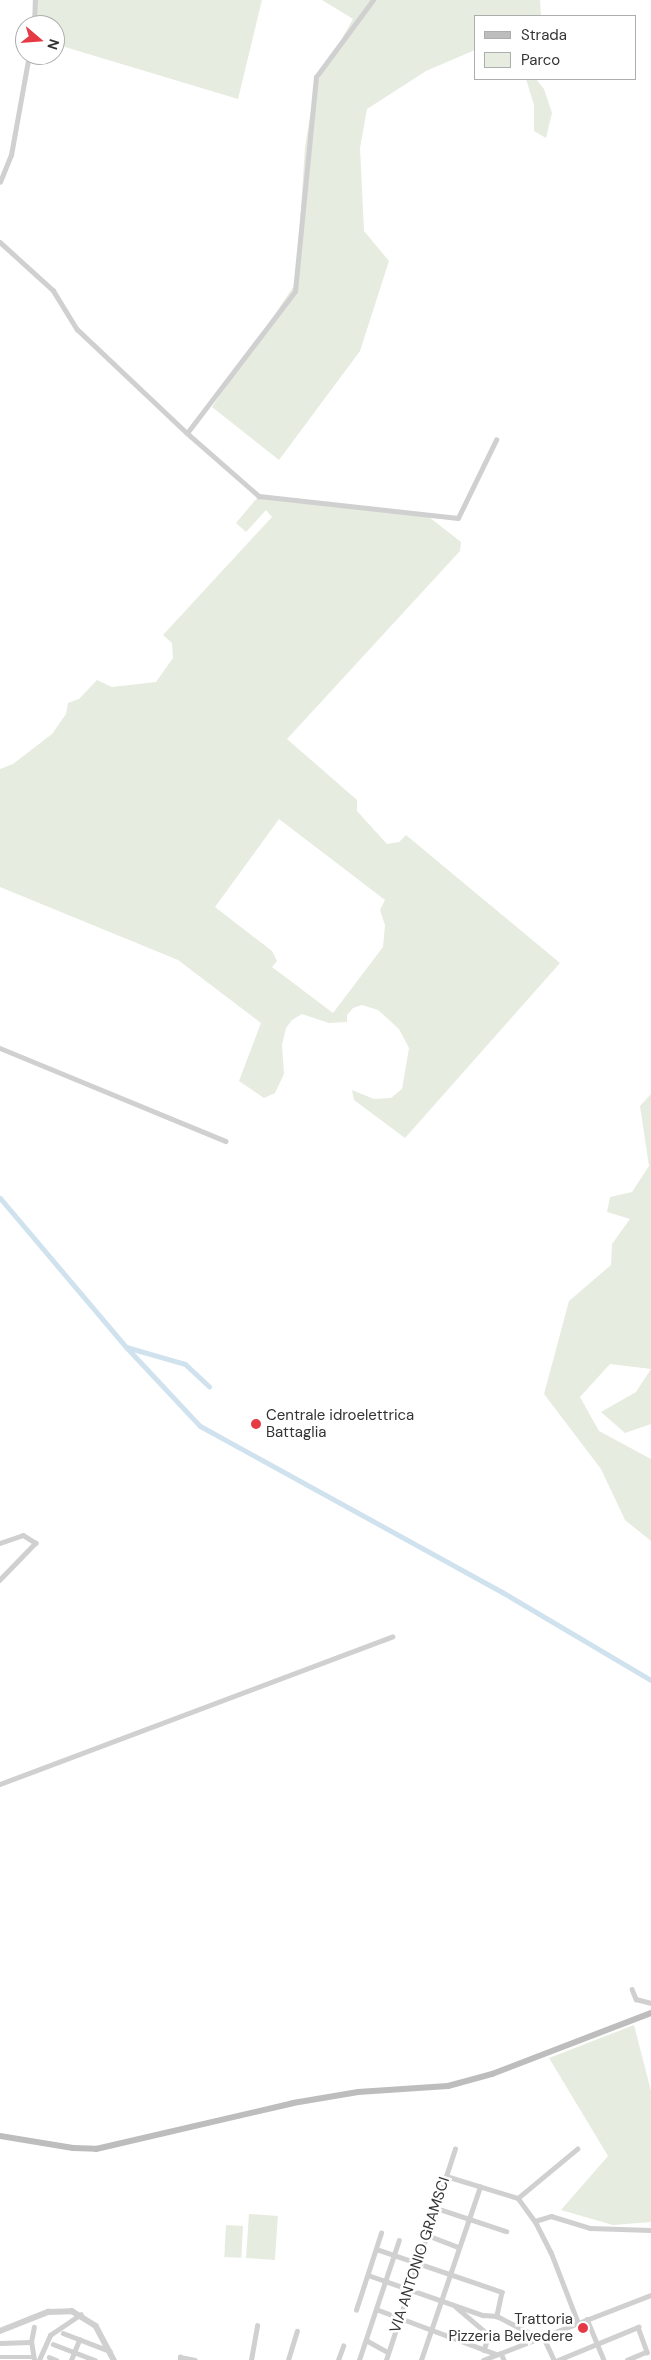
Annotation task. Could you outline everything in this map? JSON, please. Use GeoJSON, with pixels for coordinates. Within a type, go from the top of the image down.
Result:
{"type":"FeatureCollection","features":[{"type":"Feature","properties":{"kind":"main road"},"geometry":{"type":"LineString","coordinates":[[0,2136],[73,2148],[96,2149],[293,2103],[358,2092],[448,2086],[492,2074],[651,2013]]}},
{"type":"Feature","properties":{"kind":"street"},"geometry":{"type":"LineString","coordinates":[[35,15],[36,0]]}},
{"type":"Feature","properties":{"kind":"street"},"geometry":{"type":"LineString","coordinates":[[187,433],[295,291],[316,77],[373,0]]}},
{"type":"Feature","properties":{"kind":"street"},"geometry":{"type":"LineString","coordinates":[[0,182],[11,155],[27,65]]}},
{"type":"Feature","properties":{"kind":"street"},"geometry":{"type":"LineString","coordinates":[[0,242],[53,290],[77,329],[187,433],[259,496],[458,518],[496,440]]}},
{"type":"Feature","properties":{"kind":"street"},"geometry":{"type":"LineString","coordinates":[[0,1048],[226,1141]]}},
{"type":"Feature","properties":{"kind":"street"},"geometry":{"type":"LineString","coordinates":[[0,1543],[23,1534],[36,1543],[0,1580]]}},
{"type":"Feature","properties":{"kind":"street"},"geometry":{"type":"LineString","coordinates":[[0,1784],[392,1637]]}},
{"type":"Feature","properties":{"kind":"street"},"geometry":{"type":"LineString","coordinates":[[632,1989],[636,1999],[651,2003]]}},
{"type":"Feature","properties":{"kind":"street","name":"VIA ANTONIO GRAMSCI"},"geometry":{"type":"LineString","coordinates":[[386,2360],[455,2149]]}},
{"type":"Feature","properties":{"kind":"street"},"geometry":{"type":"LineString","coordinates":[[518,2198],[577,2149]]}},
{"type":"Feature","properties":{"kind":"street"},"geometry":{"type":"LineString","coordinates":[[446,2176],[518,2198],[535,2221],[578,2322]]}},
{"type":"Feature","properties":{"kind":"street"},"geometry":{"type":"LineString","coordinates":[[421,2360],[480,2187]]}},
{"type":"Feature","properties":{"kind":"street"},"geometry":{"type":"LineString","coordinates":[[436,2208],[506,2231]]}},
{"type":"Feature","properties":{"kind":"street"},"geometry":{"type":"LineString","coordinates":[[535,2221],[552,2216],[590,2228],[651,2230]]}},
{"type":"Feature","properties":{"kind":"street"},"geometry":{"type":"LineString","coordinates":[[356,2310],[381,2233]]}},
{"type":"Feature","properties":{"kind":"street"},"geometry":{"type":"LineString","coordinates":[[427,2235],[459,2247]]}},
{"type":"Feature","properties":{"kind":"street"},"geometry":{"type":"LineString","coordinates":[[359,2360],[399,2240]]}},
{"type":"Feature","properties":{"kind":"street"},"geometry":{"type":"LineString","coordinates":[[376,2249],[502,2292],[497,2316]]}},
{"type":"Feature","properties":{"kind":"street"},"geometry":{"type":"LineString","coordinates":[[368,2275],[483,2316],[497,2316],[541,2337],[554,2360]]}},
{"type":"Feature","properties":{"kind":"street"},"geometry":{"type":"LineString","coordinates":[[483,2360],[651,2295]]}},
{"type":"Feature","properties":{"kind":"street"},"geometry":{"type":"LineString","coordinates":[[455,2306],[490,2334],[484,2350]]}},
{"type":"Feature","properties":{"kind":"street"},"geometry":{"type":"LineString","coordinates":[[376,2309],[499,2354],[504,2360]]}},
{"type":"Feature","properties":{"kind":"street"},"geometry":{"type":"LineString","coordinates":[[0,2331],[48,2312],[81,2314],[96,2326],[114,2360]]}},
{"type":"Feature","properties":{"kind":"street"},"geometry":{"type":"LineString","coordinates":[[39,2360],[50,2335],[81,2314]]}},
{"type":"Feature","properties":{"kind":"street"},"geometry":{"type":"LineString","coordinates":[[587,2319],[604,2360]]}},
{"type":"Feature","properties":{"kind":"street"},"geometry":{"type":"LineString","coordinates":[[251,2360],[257,2326]]}},
{"type":"Feature","properties":{"kind":"street"},"geometry":{"type":"LineString","coordinates":[[0,2358],[34,2358],[31,2342],[34,2327]]}},
{"type":"Feature","properties":{"kind":"street"},"geometry":{"type":"LineString","coordinates":[[558,2360],[638,2328],[647,2352],[628,2360]]}},
{"type":"Feature","properties":{"kind":"street"},"geometry":{"type":"LineString","coordinates":[[288,2360],[297,2331]]}},
{"type":"Feature","properties":{"kind":"street"},"geometry":{"type":"LineString","coordinates":[[63,2333],[110,2351]]}},
{"type":"Feature","properties":{"kind":"street"},"geometry":{"type":"LineString","coordinates":[[71,2360],[79,2340]]}},
{"type":"Feature","properties":{"kind":"street"},"geometry":{"type":"LineString","coordinates":[[366,2340],[388,2352]]}},
{"type":"Feature","properties":{"kind":"street"},"geometry":{"type":"LineString","coordinates":[[0,2343],[31,2342]]}},
{"type":"Feature","properties":{"kind":"street"},"geometry":{"type":"LineString","coordinates":[[53,2344],[95,2360]]}},
{"type":"Feature","properties":{"kind":"street"},"geometry":{"type":"LineString","coordinates":[[338,2360],[343,2346]]}},
{"type":"Feature","properties":{"kind":"street"},"geometry":{"type":"LineString","coordinates":[[48,2357],[56,2360]]}},
{"type":"Feature","properties":{"kind":"street"},"geometry":{"type":"LineString","coordinates":[[180,2359],[195,2360]]}},
{"type":"Feature","properties":{"kind":"green space"},"geometry":{"type":"Polygon","coordinates":[[[35,0],[262,0],[238,99],[65,47],[65,15],[35,15],[35,0]]]}},
{"type":"Feature","properties":{"kind":"green space"},"geometry":{"type":"Polygon","coordinates":[[[322,0],[540,0],[541,15],[473,15],[473,51],[426,71],[367,109],[360,148],[364,231],[389,261],[360,351],[279,460],[212,407],[296,283],[305,147],[315,86],[353,19],[322,0]]]}},
{"type":"Feature","properties":{"kind":"green space"},"geometry":{"type":"Polygon","coordinates":[[[526,80],[537,80],[544,89],[552,113],[546,138],[534,131],[534,105],[526,80]]]}},
{"type":"Feature","properties":{"kind":"green space"},"geometry":{"type":"Polygon","coordinates":[[[258,497],[429,517],[461,542],[460,551],[287,739],[357,800],[357,811],[387,844],[399,842],[406,835],[560,963],[405,1138],[354,1100],[352,1090],[374,1099],[391,1098],[402,1089],[409,1048],[399,1029],[378,1010],[362,1005],[353,1008],[347,1015],[347,1022],[329,1023],[302,1014],[292,1020],[286,1028],[282,1045],[284,1074],[275,1093],[264,1098],[239,1081],[261,1023],[178,960],[0,887],[0,769],[13,764],[52,734],[66,714],[68,703],[79,699],[97,680],[112,687],[156,682],[173,658],[172,643],[163,635],[272,517],[266,510],[246,532],[236,523],[258,497]],[[279,819],[215,907],[272,951],[277,961],[272,967],[333,1013],[383,947],[385,925],[380,910],[385,900],[279,819]]]}},
{"type":"Feature","properties":{"kind":"green space"},"geometry":{"type":"Polygon","coordinates":[[[651,1094],[651,1369],[610,1364],[580,1397],[599,1431],[651,1459],[651,1541],[625,1520],[601,1469],[544,1394],[569,1301],[611,1265],[612,1244],[630,1219],[607,1212],[610,1197],[632,1192],[649,1166],[640,1106],[651,1094]]]}},
{"type":"Feature","properties":{"kind":"green space"},"geometry":{"type":"Polygon","coordinates":[[[651,1369],[651,1424],[625,1433],[601,1412],[636,1392],[651,1369]]]}},
{"type":"Feature","properties":{"kind":"green space"},"geometry":{"type":"Polygon","coordinates":[[[634,2025],[651,2091],[651,2222],[613,2225],[561,2210],[608,2156],[549,2058],[634,2025]]]}},
{"type":"Feature","properties":{"kind":"green space"},"geometry":{"type":"Polygon","coordinates":[[[249,2214],[278,2216],[275,2260],[246,2258],[249,2214]]]}},
{"type":"Feature","properties":{"kind":"green space"},"geometry":{"type":"Polygon","coordinates":[[[226,2225],[243,2226],[241,2258],[224,2257],[226,2225]]]}},
{"type":"Feature","properties":{"kind":"waterway"},"geometry":{"type":"LineString","coordinates":[[0,1198],[126,1347],[200,1426],[502,1592],[651,1680]]}},
{"type":"Feature","properties":{"kind":"waterway"},"geometry":{"type":"LineString","coordinates":[[126,1347],[185,1364],[209,1386]]}},
{"type":"Feature","properties":{"kind":"place","name":"Centrale idroelettrica Battaglia"},"geometry":{"type":"Point","coordinates":[256,1424]}},
{"type":"Feature","properties":{"kind":"place","name":"Trattoria Pizzeria Belvedere"},"geometry":{"type":"Point","coordinates":[583,2328]}}]}
